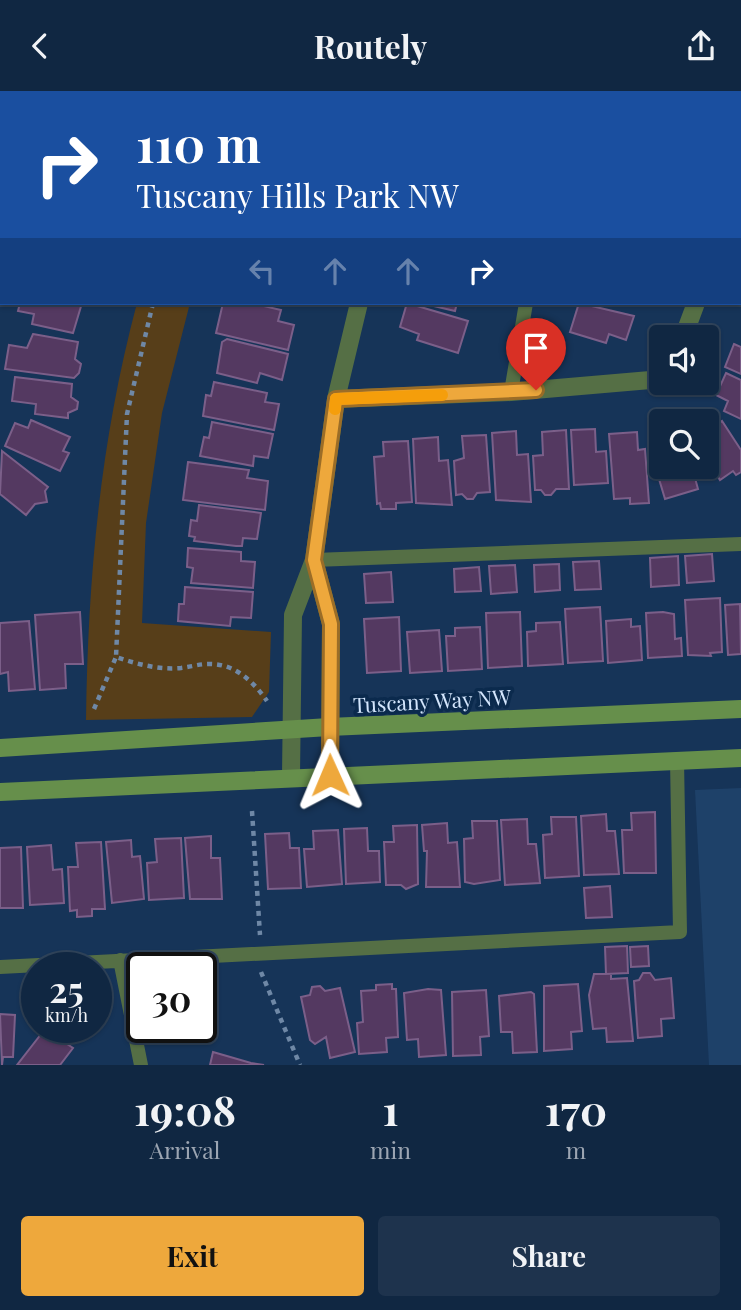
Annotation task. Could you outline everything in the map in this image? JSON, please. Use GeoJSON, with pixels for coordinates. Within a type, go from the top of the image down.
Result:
{"type":"FeatureCollection","features":[{"type":"Feature","properties":{"kind":"street"},"geometry":{"type":"LineString","coordinates":[[291,776],[293,615],[314,560],[336,399],[359,305]]}},
{"type":"Feature","properties":{"kind":"street"},"geometry":{"type":"LineString","coordinates":[[688,325],[695,305]]}},
{"type":"Feature","properties":{"kind":"street"},"geometry":{"type":"LineString","coordinates":[[336,399],[511,392],[649,380]]}},
{"type":"Feature","properties":{"kind":"street"},"geometry":{"type":"LineString","coordinates":[[314,560],[331,624],[330,775]]}},
{"type":"Feature","properties":{"kind":"street","name":"Tuscany Way NW"},"geometry":{"type":"LineString","coordinates":[[0,748],[329,727],[741,709]]}},
{"type":"Feature","properties":{"kind":"street"},"geometry":{"type":"LineString","coordinates":[[0,792],[291,776],[741,758]]}},
{"type":"Feature","properties":{"kind":"lane"},"geometry":{"type":"LineString","coordinates":[[511,392],[526,305]]}},
{"type":"Feature","properties":{"kind":"lane"},"geometry":{"type":"LineString","coordinates":[[314,560],[741,544]]}},
{"type":"Feature","properties":{"kind":"lane"},"geometry":{"type":"LineString","coordinates":[[0,967],[680,932],[677,760]]}},
{"type":"Feature","properties":{"kind":"lane"},"geometry":{"type":"LineString","coordinates":[[120,960],[141,1065]]}},
{"type":"Feature","properties":{"kind":"path"},"geometry":{"type":"LineString","coordinates":[[94,709],[116,657],[127,414],[153,305]]}},
{"type":"Feature","properties":{"kind":"path"},"geometry":{"type":"LineString","coordinates":[[116,657],[144,667],[208,663],[225,666],[238,671],[267,701]]}},
{"type":"Feature","properties":{"kind":"shaded area"},"geometry":{"type":"Polygon","coordinates":[[[136,305],[189,305],[162,413],[146,523],[142,623],[271,632],[269,692],[252,717],[86,720],[98,510],[124,355],[136,305]]]}},
{"type":"Feature","properties":{"kind":"shaded area"},"geometry":{"type":"Polygon","coordinates":[[[741,788],[741,1065],[709,1065],[695,790],[741,788]]]}},
{"type":"Feature","properties":{"kind":"building"},"geometry":{"type":"Polygon","coordinates":[[[20,305],[81,305],[73,333],[32,324],[34,314],[18,311],[20,305]]]}},
{"type":"Feature","properties":{"kind":"building"},"geometry":{"type":"Polygon","coordinates":[[[223,305],[260,305],[281,310],[278,321],[294,325],[288,350],[216,333],[223,305]]]}},
{"type":"Feature","properties":{"kind":"building"},"geometry":{"type":"Polygon","coordinates":[[[406,305],[468,321],[458,353],[417,340],[419,334],[400,327],[406,305]]]}},
{"type":"Feature","properties":{"kind":"building"},"geometry":{"type":"Polygon","coordinates":[[[430,305],[456,305],[455,311],[430,305]]]}},
{"type":"Feature","properties":{"kind":"building"},"geometry":{"type":"Polygon","coordinates":[[[578,305],[634,316],[626,340],[609,334],[606,343],[570,332],[578,305]]]}},
{"type":"Feature","properties":{"kind":"building"},"geometry":{"type":"Polygon","coordinates":[[[33,334],[78,342],[75,359],[81,364],[79,373],[74,378],[5,369],[9,345],[27,348],[33,334]]]}},
{"type":"Feature","properties":{"kind":"building"},"geometry":{"type":"Polygon","coordinates":[[[227,339],[288,354],[282,380],[260,373],[257,383],[217,373],[222,342],[227,339]]]}},
{"type":"Feature","properties":{"kind":"building"},"geometry":{"type":"Polygon","coordinates":[[[734,344],[741,347],[741,374],[725,367],[734,344]]]}},
{"type":"Feature","properties":{"kind":"building"},"geometry":{"type":"Polygon","coordinates":[[[726,373],[741,380],[741,419],[724,411],[728,401],[716,395],[719,395],[726,373]]]}},
{"type":"Feature","properties":{"kind":"building"},"geometry":{"type":"Polygon","coordinates":[[[15,377],[72,384],[71,397],[78,402],[77,409],[68,413],[68,418],[35,414],[36,404],[12,401],[15,377]]]}},
{"type":"Feature","properties":{"kind":"building"},"geometry":{"type":"Polygon","coordinates":[[[214,382],[267,393],[265,402],[279,404],[274,430],[203,416],[206,395],[211,396],[214,382]]]}},
{"type":"Feature","properties":{"kind":"building"},"geometry":{"type":"Polygon","coordinates":[[[31,420],[70,437],[63,451],[69,453],[60,471],[5,446],[15,423],[28,428],[31,420]]]}},
{"type":"Feature","properties":{"kind":"building"},"geometry":{"type":"Polygon","coordinates":[[[722,421],[741,450],[741,472],[736,475],[733,471],[720,480],[719,423],[722,421]]]}},
{"type":"Feature","properties":{"kind":"building"},"geometry":{"type":"Polygon","coordinates":[[[212,422],[273,434],[268,458],[254,456],[253,466],[200,456],[204,437],[209,438],[212,422]]]}},
{"type":"Feature","properties":{"kind":"building"},"geometry":{"type":"Polygon","coordinates":[[[595,429],[596,452],[606,451],[608,483],[574,485],[571,430],[595,429]]]}},
{"type":"Feature","properties":{"kind":"building"},"geometry":{"type":"Polygon","coordinates":[[[566,430],[569,489],[556,489],[551,495],[545,495],[541,490],[535,490],[533,456],[543,455],[542,432],[566,430]]]}},
{"type":"Feature","properties":{"kind":"building"},"geometry":{"type":"Polygon","coordinates":[[[516,431],[517,455],[528,454],[531,502],[496,500],[492,433],[516,431]]]}},
{"type":"Feature","properties":{"kind":"building"},"geometry":{"type":"Polygon","coordinates":[[[637,432],[638,450],[645,449],[649,503],[630,504],[630,498],[614,499],[609,434],[637,432]]]}},
{"type":"Feature","properties":{"kind":"building"},"geometry":{"type":"Polygon","coordinates":[[[486,435],[490,492],[477,493],[473,499],[467,499],[462,494],[456,495],[454,461],[464,458],[462,436],[486,435]]]}},
{"type":"Feature","properties":{"kind":"building"},"geometry":{"type":"Polygon","coordinates":[[[438,437],[439,461],[448,460],[452,505],[416,503],[413,439],[438,437]]]}},
{"type":"Feature","properties":{"kind":"building"},"geometry":{"type":"Polygon","coordinates":[[[408,441],[412,502],[396,503],[396,509],[381,509],[380,503],[377,504],[374,457],[384,456],[383,442],[408,441]]]}},
{"type":"Feature","properties":{"kind":"building"},"geometry":{"type":"Polygon","coordinates":[[[2,451],[48,487],[45,491],[47,502],[35,504],[26,515],[0,494],[2,451]]]}},
{"type":"Feature","properties":{"kind":"building"},"geometry":{"type":"Polygon","coordinates":[[[188,462],[249,470],[247,478],[268,481],[265,510],[183,500],[188,462]]]}},
{"type":"Feature","properties":{"kind":"building"},"geometry":{"type":"Polygon","coordinates":[[[659,479],[695,479],[698,489],[665,499],[659,479]]]}},
{"type":"Feature","properties":{"kind":"building"},"geometry":{"type":"Polygon","coordinates":[[[199,505],[261,513],[257,539],[243,538],[242,546],[194,541],[195,537],[189,536],[191,520],[197,521],[199,505]]]}},
{"type":"Feature","properties":{"kind":"building"},"geometry":{"type":"Polygon","coordinates":[[[188,548],[241,552],[241,561],[255,562],[253,588],[191,583],[193,568],[187,567],[188,548]]]}},
{"type":"Feature","properties":{"kind":"building"},"geometry":{"type":"Polygon","coordinates":[[[712,554],[714,581],[687,583],[685,556],[712,554]]]}},
{"type":"Feature","properties":{"kind":"building"},"geometry":{"type":"Polygon","coordinates":[[[678,556],[679,585],[651,587],[650,558],[678,556]]]}},
{"type":"Feature","properties":{"kind":"building"},"geometry":{"type":"Polygon","coordinates":[[[599,561],[601,589],[575,590],[573,562],[599,561]]]}},
{"type":"Feature","properties":{"kind":"building"},"geometry":{"type":"Polygon","coordinates":[[[559,564],[560,590],[535,592],[534,565],[559,564]]]}},
{"type":"Feature","properties":{"kind":"building"},"geometry":{"type":"Polygon","coordinates":[[[515,565],[517,592],[491,594],[489,566],[515,565]]]}},
{"type":"Feature","properties":{"kind":"building"},"geometry":{"type":"Polygon","coordinates":[[[479,567],[481,591],[455,592],[454,569],[479,567]]]}},
{"type":"Feature","properties":{"kind":"building"},"geometry":{"type":"Polygon","coordinates":[[[391,572],[393,602],[366,603],[364,574],[391,572]]]}},
{"type":"Feature","properties":{"kind":"building"},"geometry":{"type":"Polygon","coordinates":[[[185,587],[253,592],[251,618],[231,617],[230,626],[178,621],[179,604],[184,604],[185,587]]]}},
{"type":"Feature","properties":{"kind":"building"},"geometry":{"type":"Polygon","coordinates":[[[720,598],[722,652],[710,653],[711,656],[688,655],[685,600],[720,598]]]}},
{"type":"Feature","properties":{"kind":"building"},"geometry":{"type":"Polygon","coordinates":[[[740,604],[741,654],[728,655],[725,605],[740,604]]]}},
{"type":"Feature","properties":{"kind":"building"},"geometry":{"type":"Polygon","coordinates":[[[600,607],[603,661],[568,663],[565,609],[600,607]]]}},
{"type":"Feature","properties":{"kind":"building"},"geometry":{"type":"Polygon","coordinates":[[[80,612],[83,664],[65,664],[66,688],[40,690],[35,615],[80,612]]]}},
{"type":"Feature","properties":{"kind":"building"},"geometry":{"type":"Polygon","coordinates":[[[520,612],[522,666],[488,668],[486,613],[520,612]]]}},
{"type":"Feature","properties":{"kind":"building"},"geometry":{"type":"Polygon","coordinates":[[[646,613],[674,614],[675,639],[681,638],[682,656],[648,658],[646,613]]]}},
{"type":"Feature","properties":{"kind":"building"},"geometry":{"type":"Polygon","coordinates":[[[399,617],[401,671],[367,673],[364,619],[399,617]]]}},
{"type":"Feature","properties":{"kind":"building"},"geometry":{"type":"Polygon","coordinates":[[[631,619],[631,627],[640,626],[642,660],[608,663],[606,621],[631,619]]]}},
{"type":"Feature","properties":{"kind":"building"},"geometry":{"type":"Polygon","coordinates":[[[29,621],[35,689],[9,691],[8,672],[0,674],[0,623],[29,621]]]}},
{"type":"Feature","properties":{"kind":"building"},"geometry":{"type":"Polygon","coordinates":[[[560,622],[563,664],[528,666],[527,632],[536,631],[536,623],[560,622]]]}},
{"type":"Feature","properties":{"kind":"building"},"geometry":{"type":"Polygon","coordinates":[[[480,627],[482,669],[448,671],[446,636],[455,636],[455,628],[480,627]]]}},
{"type":"Feature","properties":{"kind":"building"},"geometry":{"type":"Polygon","coordinates":[[[439,630],[442,671],[410,673],[407,632],[439,630]]]}},
{"type":"Feature","properties":{"kind":"building"},"geometry":{"type":"Polygon","coordinates":[[[655,812],[656,873],[624,873],[622,830],[632,830],[631,813],[655,812]]]}},
{"type":"Feature","properties":{"kind":"building"},"geometry":{"type":"Polygon","coordinates":[[[606,814],[607,831],[615,831],[619,874],[584,875],[581,816],[606,814]]]}},
{"type":"Feature","properties":{"kind":"building"},"geometry":{"type":"Polygon","coordinates":[[[551,817],[576,817],[579,876],[545,878],[543,835],[552,834],[551,817]]]}},
{"type":"Feature","properties":{"kind":"building"},"geometry":{"type":"Polygon","coordinates":[[[527,819],[528,844],[536,844],[540,883],[505,885],[501,820],[527,819]]]}},
{"type":"Feature","properties":{"kind":"building"},"geometry":{"type":"Polygon","coordinates":[[[472,821],[497,821],[500,880],[474,884],[465,882],[464,839],[473,838],[472,821]]]}},
{"type":"Feature","properties":{"kind":"building"},"geometry":{"type":"Polygon","coordinates":[[[447,823],[448,843],[457,842],[460,887],[426,887],[427,851],[424,851],[422,825],[447,823]]]}},
{"type":"Feature","properties":{"kind":"building"},"geometry":{"type":"Polygon","coordinates":[[[417,825],[418,884],[406,889],[401,885],[386,885],[384,842],[394,842],[393,826],[417,825]]]}},
{"type":"Feature","properties":{"kind":"building"},"geometry":{"type":"Polygon","coordinates":[[[367,828],[368,851],[379,851],[380,882],[346,884],[344,829],[367,828]]]}},
{"type":"Feature","properties":{"kind":"building"},"geometry":{"type":"Polygon","coordinates":[[[338,830],[342,884],[307,887],[304,849],[314,849],[313,831],[338,830]]]}},
{"type":"Feature","properties":{"kind":"building"},"geometry":{"type":"Polygon","coordinates":[[[289,833],[290,848],[299,848],[301,888],[268,889],[265,834],[289,833]]]}},
{"type":"Feature","properties":{"kind":"building"},"geometry":{"type":"Polygon","coordinates":[[[211,836],[211,858],[220,858],[222,899],[190,899],[185,838],[211,836]]]}},
{"type":"Feature","properties":{"kind":"building"},"geometry":{"type":"Polygon","coordinates":[[[181,838],[184,898],[149,900],[147,863],[157,862],[155,839],[181,838]]]}},
{"type":"Feature","properties":{"kind":"building"},"geometry":{"type":"Polygon","coordinates":[[[131,840],[132,857],[140,856],[144,899],[112,903],[106,842],[131,840]]]}},
{"type":"Feature","properties":{"kind":"building"},"geometry":{"type":"Polygon","coordinates":[[[101,842],[105,909],[92,909],[92,916],[77,917],[77,910],[70,911],[68,867],[78,867],[76,843],[101,842]]]}},
{"type":"Feature","properties":{"kind":"building"},"geometry":{"type":"Polygon","coordinates":[[[51,845],[53,870],[62,869],[64,903],[30,905],[27,847],[51,845]]]}},
{"type":"Feature","properties":{"kind":"building"},"geometry":{"type":"Polygon","coordinates":[[[21,847],[23,908],[0,908],[0,848],[21,847]]]}},
{"type":"Feature","properties":{"kind":"building"},"geometry":{"type":"Polygon","coordinates":[[[610,886],[612,917],[586,918],[584,888],[610,886]]]}},
{"type":"Feature","properties":{"kind":"building"},"geometry":{"type":"Polygon","coordinates":[[[627,946],[628,973],[606,974],[605,947],[627,946]]]}},
{"type":"Feature","properties":{"kind":"building"},"geometry":{"type":"Polygon","coordinates":[[[648,946],[649,966],[631,967],[630,947],[648,946]]]}},
{"type":"Feature","properties":{"kind":"building"},"geometry":{"type":"Polygon","coordinates":[[[643,973],[650,973],[655,980],[671,978],[674,1018],[661,1019],[662,1036],[638,1038],[634,981],[639,980],[643,973]]]}},
{"type":"Feature","properties":{"kind":"building"},"geometry":{"type":"Polygon","coordinates":[[[594,974],[611,974],[611,979],[627,978],[633,1041],[607,1042],[606,1028],[593,1029],[589,995],[594,974]]]}},
{"type":"Feature","properties":{"kind":"building"},"geometry":{"type":"Polygon","coordinates":[[[392,984],[392,989],[396,989],[398,1037],[386,1038],[387,1052],[359,1054],[357,1023],[363,1022],[361,991],[376,990],[376,985],[392,984]]]}},
{"type":"Feature","properties":{"kind":"building"},"geometry":{"type":"Polygon","coordinates":[[[578,984],[582,1031],[571,1032],[572,1049],[544,1051],[544,986],[578,984]]]}},
{"type":"Feature","properties":{"kind":"building"},"geometry":{"type":"Polygon","coordinates":[[[320,986],[325,991],[340,988],[355,1052],[330,1058],[326,1037],[315,1044],[310,1040],[301,997],[310,995],[312,987],[320,986]]]}},
{"type":"Feature","properties":{"kind":"building"},"geometry":{"type":"Polygon","coordinates":[[[441,990],[446,1055],[419,1057],[418,1039],[407,1040],[404,993],[441,990]]]}},
{"type":"Feature","properties":{"kind":"building"},"geometry":{"type":"Polygon","coordinates":[[[486,990],[489,1036],[480,1037],[481,1055],[453,1056],[452,992],[486,990]]]}},
{"type":"Feature","properties":{"kind":"building"},"geometry":{"type":"Polygon","coordinates":[[[531,992],[534,994],[537,1052],[513,1053],[512,1032],[501,1032],[499,996],[531,992]]]}},
{"type":"Feature","properties":{"kind":"building"},"geometry":{"type":"Polygon","coordinates":[[[0,1014],[15,1015],[13,1057],[3,1057],[2,1065],[0,1014]]]}},
{"type":"Feature","properties":{"kind":"building"},"geometry":{"type":"Polygon","coordinates":[[[34,1043],[66,1043],[73,1048],[60,1065],[17,1065],[34,1043]]]}},
{"type":"Feature","properties":{"kind":"building"},"geometry":{"type":"Polygon","coordinates":[[[213,1052],[251,1063],[264,1065],[210,1065],[213,1052]]]}},
{"type":"Feature","properties":{"kind":"slow traffic"},"geometry":{"type":"LineString","coordinates":[[335,409],[336,399],[442,395]]}},
{"type":"Feature","properties":{"kind":"route"},"geometry":{"type":"LineString","coordinates":[[330,775],[331,624],[314,560],[336,399],[536,390]]}}]}
